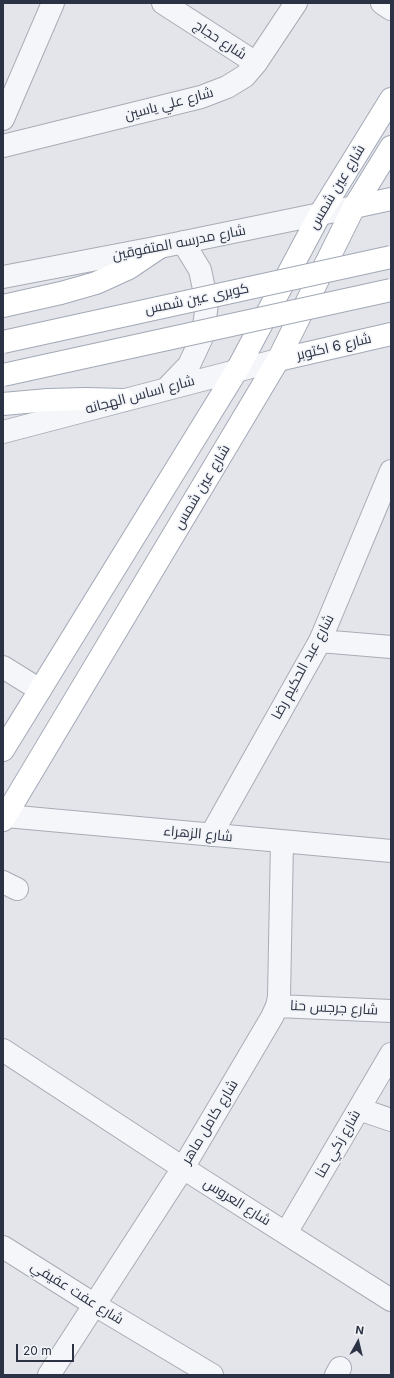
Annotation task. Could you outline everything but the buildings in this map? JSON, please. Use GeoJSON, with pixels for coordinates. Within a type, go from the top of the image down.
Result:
{"type":"FeatureCollection","features":[{"type":"Feature","properties":{"kind":"main road","name":"شارع عين شمس"},"geometry":{"type":"LineString","coordinates":[[3,750],[237,370],[320,214],[391,100]]}},
{"type":"Feature","properties":{"kind":"main road","name":"شارع عين شمس"},"geometry":{"type":"LineString","coordinates":[[4,818],[278,360],[354,207],[391,147]]}},
{"type":"Feature","properties":{"kind":"main road"},"geometry":{"type":"LineString","coordinates":[[354,207],[391,199]]}},
{"type":"Feature","properties":{"kind":"main road"},"geometry":{"type":"LineString","coordinates":[[3,306],[60,294],[96,283],[122,271],[160,247]]}},
{"type":"Feature","properties":{"kind":"main road","name":"كوبرى عين شمس"},"geometry":{"type":"LineString","coordinates":[[3,342],[391,256]]}},
{"type":"Feature","properties":{"kind":"main road"},"geometry":{"type":"LineString","coordinates":[[3,375],[391,290]]}},
{"type":"Feature","properties":{"kind":"main road","name":"شارع 6 اكتوبر"},"geometry":{"type":"LineString","coordinates":[[278,360],[391,334]]}},
{"type":"Feature","properties":{"kind":"main road"},"geometry":{"type":"LineString","coordinates":[[3,404],[48,400],[124,400]]}},
{"type":"Feature","properties":{"kind":"street"},"geometry":{"type":"LineString","coordinates":[[3,120],[52,3]]}},
{"type":"Feature","properties":{"kind":"street","name":"شارع حجاج"},"geometry":{"type":"LineString","coordinates":[[163,3],[256,63]]}},
{"type":"Feature","properties":{"kind":"street","name":"شارع علي ياسين"},"geometry":{"type":"LineString","coordinates":[[3,146],[201,97],[227,87],[245,76],[256,63],[296,3]]}},
{"type":"Feature","properties":{"kind":"street"},"geometry":{"type":"LineString","coordinates":[[382,3],[391,9]]}},
{"type":"Feature","properties":{"kind":"street","name":"شارع مدرسه المتفوقين"},"geometry":{"type":"LineString","coordinates":[[3,277],[160,247],[354,207]]}},
{"type":"Feature","properties":{"kind":"street"},"geometry":{"type":"LineString","coordinates":[[167,388],[189,365],[203,335],[207,303],[200,270],[183,242]]}},
{"type":"Feature","properties":{"kind":"street","name":"شارع اساس الهجانه"},"geometry":{"type":"LineString","coordinates":[[3,432],[278,360]]}},
{"type":"Feature","properties":{"kind":"street","name":"شارع عبد الحكيم رضا"},"geometry":{"type":"LineString","coordinates":[[211,835],[320,641],[391,471]]}},
{"type":"Feature","properties":{"kind":"street"},"geometry":{"type":"LineString","coordinates":[[320,641],[391,647]]}},
{"type":"Feature","properties":{"kind":"street"},"geometry":{"type":"LineString","coordinates":[[3,667],[40,690]]}},
{"type":"Feature","properties":{"kind":"street","name":"شارع الزهراء"},"geometry":{"type":"LineString","coordinates":[[4,818],[391,851]]}},
{"type":"Feature","properties":{"kind":"street","name":"شارع كامل ماهر"},"geometry":{"type":"LineString","coordinates":[[49,1375],[183,1168],[277,1006],[279,997],[282,841]]}},
{"type":"Feature","properties":{"kind":"street","name":"شارع جرجس حنا"},"geometry":{"type":"LineString","coordinates":[[277,1006],[391,1011]]}},
{"type":"Feature","properties":{"kind":"street","name":"شارع العروس"},"geometry":{"type":"LineString","coordinates":[[3,1050],[183,1168],[391,1300]]}},
{"type":"Feature","properties":{"kind":"street","name":"شارع زكي حنا"},"geometry":{"type":"LineString","coordinates":[[286,1233],[391,1054]]}},
{"type":"Feature","properties":{"kind":"street"},"geometry":{"type":"LineString","coordinates":[[359,1109],[391,1120]]}},
{"type":"Feature","properties":{"kind":"street","name":"شارع عفت عفيفي"},"geometry":{"type":"LineString","coordinates":[[3,1247],[95,1305],[212,1375]]}}]}
